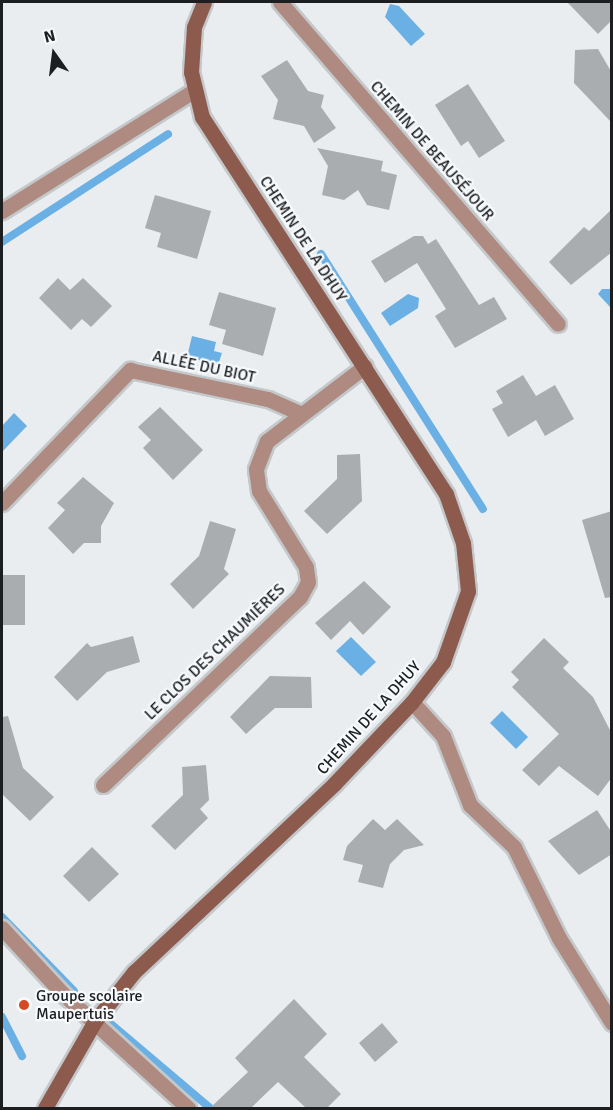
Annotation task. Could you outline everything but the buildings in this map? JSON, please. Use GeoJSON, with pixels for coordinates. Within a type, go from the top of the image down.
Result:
{"type":"FeatureCollection","features":[{"type":"Feature","properties":{"kind":"street","name":"CHEMIN DE LA DHUY"},"geometry":{"type":"LineString","coordinates":[[45,1108],[95,1021],[158,947],[334,784],[412,702],[443,662],[468,591],[463,543],[446,494],[207,126],[192,92],[194,27],[204,2]]}},
{"type":"Feature","properties":{"kind":"street","name":"CHEMIN DE BEAUSÉJOUR"},"geometry":{"type":"LineString","coordinates":[[280,2],[558,324]]}},
{"type":"Feature","properties":{"kind":"street"},"geometry":{"type":"LineString","coordinates":[[2,210],[192,92]]}},
{"type":"Feature","properties":{"kind":"street"},"geometry":{"type":"LineString","coordinates":[[301,414],[365,366]]}},
{"type":"Feature","properties":{"kind":"street","name":"ALLÉE DU BIOT"},"geometry":{"type":"LineString","coordinates":[[2,503],[130,370],[268,399],[301,414]]}},
{"type":"Feature","properties":{"kind":"street","name":"LE CLOS DES CHAUMIÈRES"},"geometry":{"type":"LineString","coordinates":[[103,785],[300,597],[308,582],[306,567],[260,491],[256,469],[267,441],[301,414]]}},
{"type":"Feature","properties":{"kind":"street"},"geometry":{"type":"LineString","coordinates":[[412,702],[443,736],[470,805],[514,847],[559,938],[612,1023]]}},
{"type":"Feature","properties":{"kind":"street"},"geometry":{"type":"LineString","coordinates":[[2,928],[95,1021],[188,1108]]}},
{"type":"Feature","properties":{"kind":"water"},"geometry":{"type":"Polygon","coordinates":[[[390,4],[399,6],[425,34],[411,46],[385,17],[390,4]]]}},
{"type":"Feature","properties":{"kind":"water"},"geometry":{"type":"Polygon","coordinates":[[[602,289],[611,289],[611,308],[598,294],[602,289]]]}},
{"type":"Feature","properties":{"kind":"water"},"geometry":{"type":"Polygon","coordinates":[[[408,294],[419,298],[418,308],[390,326],[381,313],[408,294]]]}},
{"type":"Feature","properties":{"kind":"water"},"geometry":{"type":"Polygon","coordinates":[[[192,336],[216,342],[214,351],[222,353],[218,365],[187,357],[192,336]]]}},
{"type":"Feature","properties":{"kind":"water"},"geometry":{"type":"Polygon","coordinates":[[[14,413],[27,426],[2,452],[2,426],[14,413]]]}},
{"type":"Feature","properties":{"kind":"water"},"geometry":{"type":"Polygon","coordinates":[[[351,637],[376,662],[361,676],[336,651],[351,637]]]}},
{"type":"Feature","properties":{"kind":"water"},"geometry":{"type":"Polygon","coordinates":[[[502,711],[528,737],[516,749],[490,723],[502,711]]]}},
{"type":"Feature","properties":{"kind":"waterway"},"geometry":{"type":"LineString","coordinates":[[2,242],[168,134]]}},
{"type":"Feature","properties":{"kind":"waterway"},"geometry":{"type":"LineString","coordinates":[[321,254],[483,509]]}},
{"type":"Feature","properties":{"kind":"waterway"},"geometry":{"type":"LineString","coordinates":[[2,917],[74,991]]}},
{"type":"Feature","properties":{"kind":"waterway"},"geometry":{"type":"LineString","coordinates":[[2,1017],[22,1056]]}},
{"type":"Feature","properties":{"kind":"waterway"},"geometry":{"type":"LineString","coordinates":[[111,1024],[210,1108]]}},
{"type":"Feature","properties":{"kind":"place","name":"Groupe scolaire Maupertuis"},"geometry":{"type":"Point","coordinates":[24,1005]}}]}
